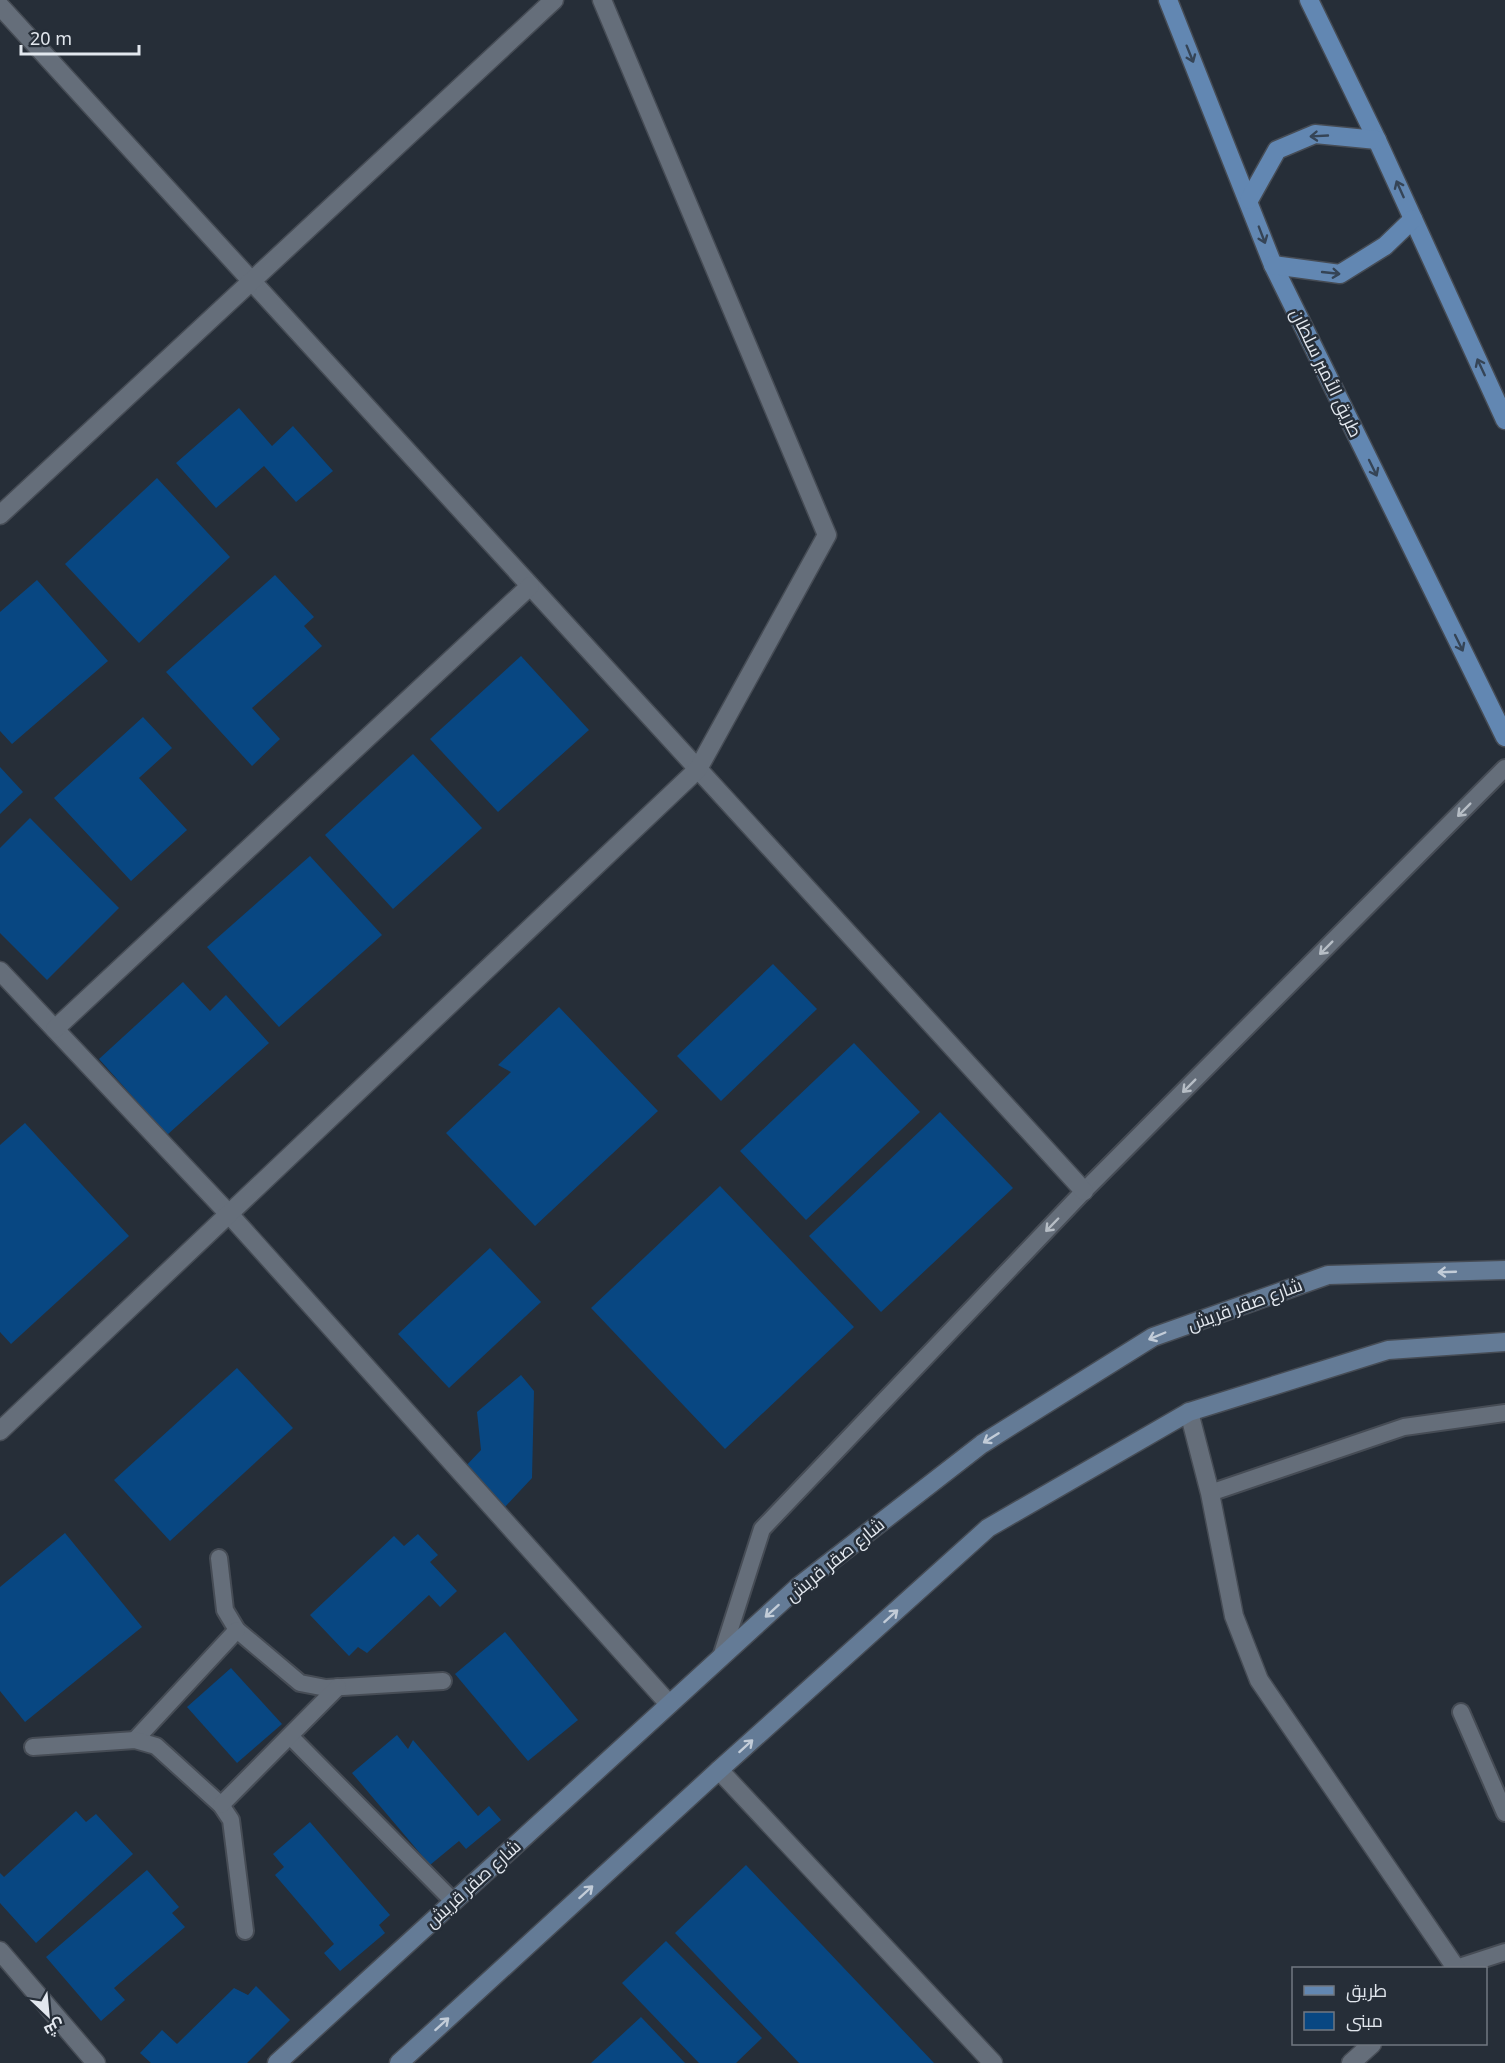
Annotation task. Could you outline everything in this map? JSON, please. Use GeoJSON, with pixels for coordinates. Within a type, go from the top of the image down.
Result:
{"type":"FeatureCollection","features":[{"type":"Feature","properties":{"kind":"main road","name":"طريق الأمير سلطان"},"geometry":{"type":"LineString","coordinates":[[1168,0],[1273,265],[1505,737]]}},
{"type":"Feature","properties":{"kind":"main road"},"geometry":{"type":"LineString","coordinates":[[1309,0],[1377,140],[1505,420]]}},
{"type":"Feature","properties":{"kind":"main road"},"geometry":{"type":"LineString","coordinates":[[1249,200],[1277,150],[1315,134],[1377,140]]}},
{"type":"Feature","properties":{"kind":"main road"},"geometry":{"type":"LineString","coordinates":[[1273,265],[1340,274],[1385,246],[1413,219]]}},
{"type":"Feature","properties":{"kind":"street"},"geometry":{"type":"LineString","coordinates":[[0,515],[554,0]]}},
{"type":"Feature","properties":{"kind":"street"},"geometry":{"type":"LineString","coordinates":[[0,1431],[698,769],[826,535],[602,0]]}},
{"type":"Feature","properties":{"kind":"street"},"geometry":{"type":"LineString","coordinates":[[0,6],[1084,1191]]}},
{"type":"Feature","properties":{"kind":"street"},"geometry":{"type":"LineString","coordinates":[[55,1029],[530,586]]}},
{"type":"Feature","properties":{"kind":"street"},"geometry":{"type":"LineString","coordinates":[[0,971],[229,1214],[669,1704]]}},
{"type":"Feature","properties":{"kind":"street","name":"شارع صقر قريش"},"geometry":{"type":"LineString","coordinates":[[277,2063],[799,1586],[982,1444],[1153,1337],[1328,1275],[1505,1270]]}},
{"type":"Feature","properties":{"kind":"street"},"geometry":{"type":"LineString","coordinates":[[399,2063],[988,1528],[1190,1412],[1388,1350],[1505,1342]]}},
{"type":"Feature","properties":{"kind":"street"},"geometry":{"type":"LineString","coordinates":[[1190,1412],[1210,1493],[1234,1616],[1259,1680],[1455,1967]]}},
{"type":"Feature","properties":{"kind":"street"},"geometry":{"type":"LineString","coordinates":[[719,1770],[993,2063]]}},
{"type":"Feature","properties":{"kind":"street"},"geometry":{"type":"LineString","coordinates":[[0,1951],[96,2063]]}},
{"type":"Feature","properties":{"kind":"street"},"geometry":{"type":"LineString","coordinates":[[1351,2063],[1370,2045]]}},
{"type":"Feature","properties":{"kind":"lane"},"geometry":{"type":"LineString","coordinates":[[721,1657],[762,1529],[1084,1191],[1505,768]]}},
{"type":"Feature","properties":{"kind":"lane"},"geometry":{"type":"LineString","coordinates":[[1210,1493],[1404,1428],[1505,1413]]}},
{"type":"Feature","properties":{"kind":"lane"},"geometry":{"type":"LineString","coordinates":[[219,1558],[225,1610],[237,1630],[300,1683],[326,1688],[443,1681]]}},
{"type":"Feature","properties":{"kind":"lane"},"geometry":{"type":"LineString","coordinates":[[135,1740],[237,1630]]}},
{"type":"Feature","properties":{"kind":"lane"},"geometry":{"type":"LineString","coordinates":[[221,1805],[338,1687]]}},
{"type":"Feature","properties":{"kind":"lane"},"geometry":{"type":"LineString","coordinates":[[1461,1712],[1505,1813]]}},
{"type":"Feature","properties":{"kind":"lane"},"geometry":{"type":"LineString","coordinates":[[290,1736],[453,1902]]}},
{"type":"Feature","properties":{"kind":"lane"},"geometry":{"type":"LineString","coordinates":[[33,1747],[135,1740],[156,1746],[221,1805],[231,1820],[245,1930]]}},
{"type":"Feature","properties":{"kind":"lane"},"geometry":{"type":"LineString","coordinates":[[1459,1967],[1505,1952]]}},
{"type":"Feature","properties":{"kind":"building"},"geometry":{"type":"Polygon","coordinates":[[[239,408],[272,446],[293,426],[333,471],[296,502],[264,466],[216,508],[176,463],[239,408]]]}},
{"type":"Feature","properties":{"kind":"building"},"geometry":{"type":"Polygon","coordinates":[[[157,478],[230,557],[139,643],[65,564],[157,478]]]}},
{"type":"Feature","properties":{"kind":"building"},"geometry":{"type":"Polygon","coordinates":[[[275,575],[314,617],[304,626],[322,646],[252,708],[280,739],[252,766],[166,672],[275,575]]]}},
{"type":"Feature","properties":{"kind":"building"},"geometry":{"type":"Polygon","coordinates":[[[37,580],[108,661],[12,744],[0,731],[0,612],[37,580]]]}},
{"type":"Feature","properties":{"kind":"building"},"geometry":{"type":"Polygon","coordinates":[[[521,656],[589,730],[498,812],[430,739],[521,656]]]}},
{"type":"Feature","properties":{"kind":"building"},"geometry":{"type":"Polygon","coordinates":[[[143,717],[172,748],[139,778],[187,830],[131,881],[54,798],[143,717]]]}},
{"type":"Feature","properties":{"kind":"building"},"geometry":{"type":"Polygon","coordinates":[[[413,754],[482,828],[393,909],[325,835],[413,754]]]}},
{"type":"Feature","properties":{"kind":"building"},"geometry":{"type":"Polygon","coordinates":[[[0,767],[23,792],[0,814],[0,767]]]}},
{"type":"Feature","properties":{"kind":"building"},"geometry":{"type":"Polygon","coordinates":[[[30,818],[119,908],[47,980],[0,933],[0,848],[30,818]]]}},
{"type":"Feature","properties":{"kind":"building"},"geometry":{"type":"Polygon","coordinates":[[[310,856],[382,935],[279,1027],[207,947],[310,856]]]}},
{"type":"Feature","properties":{"kind":"building"},"geometry":{"type":"Polygon","coordinates":[[[773,964],[817,1009],[721,1101],[677,1056],[773,964]]]}},
{"type":"Feature","properties":{"kind":"building"},"geometry":{"type":"Polygon","coordinates":[[[183,982],[210,1011],[226,995],[269,1043],[167,1135],[99,1059],[183,982]]]}},
{"type":"Feature","properties":{"kind":"building"},"geometry":{"type":"Polygon","coordinates":[[[559,1007],[658,1111],[535,1226],[446,1133],[511,1072],[498,1065],[559,1007]]]}},
{"type":"Feature","properties":{"kind":"building"},"geometry":{"type":"Polygon","coordinates":[[[854,1043],[920,1112],[806,1220],[740,1151],[854,1043]]]}},
{"type":"Feature","properties":{"kind":"building"},"geometry":{"type":"Polygon","coordinates":[[[940,1112],[1013,1188],[881,1312],[809,1236],[940,1112]]]}},
{"type":"Feature","properties":{"kind":"building"},"geometry":{"type":"Polygon","coordinates":[[[25,1123],[129,1236],[11,1344],[0,1332],[0,1145],[25,1123]]]}},
{"type":"Feature","properties":{"kind":"building"},"geometry":{"type":"Polygon","coordinates":[[[720,1186],[854,1327],[725,1449],[591,1308],[720,1186]]]}},
{"type":"Feature","properties":{"kind":"building"},"geometry":{"type":"Polygon","coordinates":[[[490,1248],[541,1302],[449,1388],[398,1334],[490,1248]]]}},
{"type":"Feature","properties":{"kind":"building"},"geometry":{"type":"Polygon","coordinates":[[[237,1368],[293,1428],[170,1541],[114,1480],[237,1368]]]}},
{"type":"Feature","properties":{"kind":"building"},"geometry":{"type":"Polygon","coordinates":[[[521,1375],[534,1391],[532,1478],[504,1508],[462,1470],[481,1450],[477,1412],[521,1375]]]}},
{"type":"Feature","properties":{"kind":"building"},"geometry":{"type":"Polygon","coordinates":[[[65,1533],[142,1627],[25,1722],[0,1691],[0,1587],[65,1533]]]}},
{"type":"Feature","properties":{"kind":"building"},"geometry":{"type":"Polygon","coordinates":[[[418,1534],[438,1555],[430,1562],[457,1591],[440,1607],[429,1595],[367,1653],[358,1647],[349,1656],[310,1615],[394,1536],[404,1546],[418,1534]]]}},
{"type":"Feature","properties":{"kind":"building"},"geometry":{"type":"Polygon","coordinates":[[[505,1632],[578,1720],[528,1761],[455,1674],[505,1632]]]}},
{"type":"Feature","properties":{"kind":"building"},"geometry":{"type":"Polygon","coordinates":[[[231,1668],[282,1724],[237,1763],[187,1707],[231,1668]]]}},
{"type":"Feature","properties":{"kind":"building"},"geometry":{"type":"Polygon","coordinates":[[[397,1735],[408,1749],[413,1740],[478,1816],[489,1806],[501,1820],[466,1849],[459,1841],[430,1865],[352,1773],[397,1735]]]}},
{"type":"Feature","properties":{"kind":"building"},"geometry":{"type":"Polygon","coordinates":[[[76,1811],[86,1822],[96,1814],[133,1854],[36,1943],[0,1903],[0,1873],[4,1877],[76,1811]]]}},
{"type":"Feature","properties":{"kind":"building"},"geometry":{"type":"Polygon","coordinates":[[[310,1822],[390,1915],[379,1925],[385,1933],[340,1971],[324,1953],[334,1944],[275,1875],[284,1867],[273,1854],[310,1822]]]}},
{"type":"Feature","properties":{"kind":"building"},"geometry":{"type":"Polygon","coordinates":[[[746,1865],[934,2063],[799,2063],[675,1933],[746,1865]]]}},
{"type":"Feature","properties":{"kind":"building"},"geometry":{"type":"Polygon","coordinates":[[[147,1870],[179,1907],[172,1913],[185,1927],[114,1988],[125,2000],[101,2021],[46,1957],[147,1870]]]}},
{"type":"Feature","properties":{"kind":"building"},"geometry":{"type":"Polygon","coordinates":[[[666,1941],[762,2038],[736,2063],[699,2063],[622,1983],[666,1941]]]}},
{"type":"Feature","properties":{"kind":"building"},"geometry":{"type":"Polygon","coordinates":[[[256,1986],[290,2020],[247,2063],[151,2063],[140,2053],[162,2030],[177,2044],[234,1988],[248,1995],[256,1986]]]}},
{"type":"Feature","properties":{"kind":"building"},"geometry":{"type":"Polygon","coordinates":[[[641,2017],[685,2063],[591,2063],[641,2017]]]}}]}
